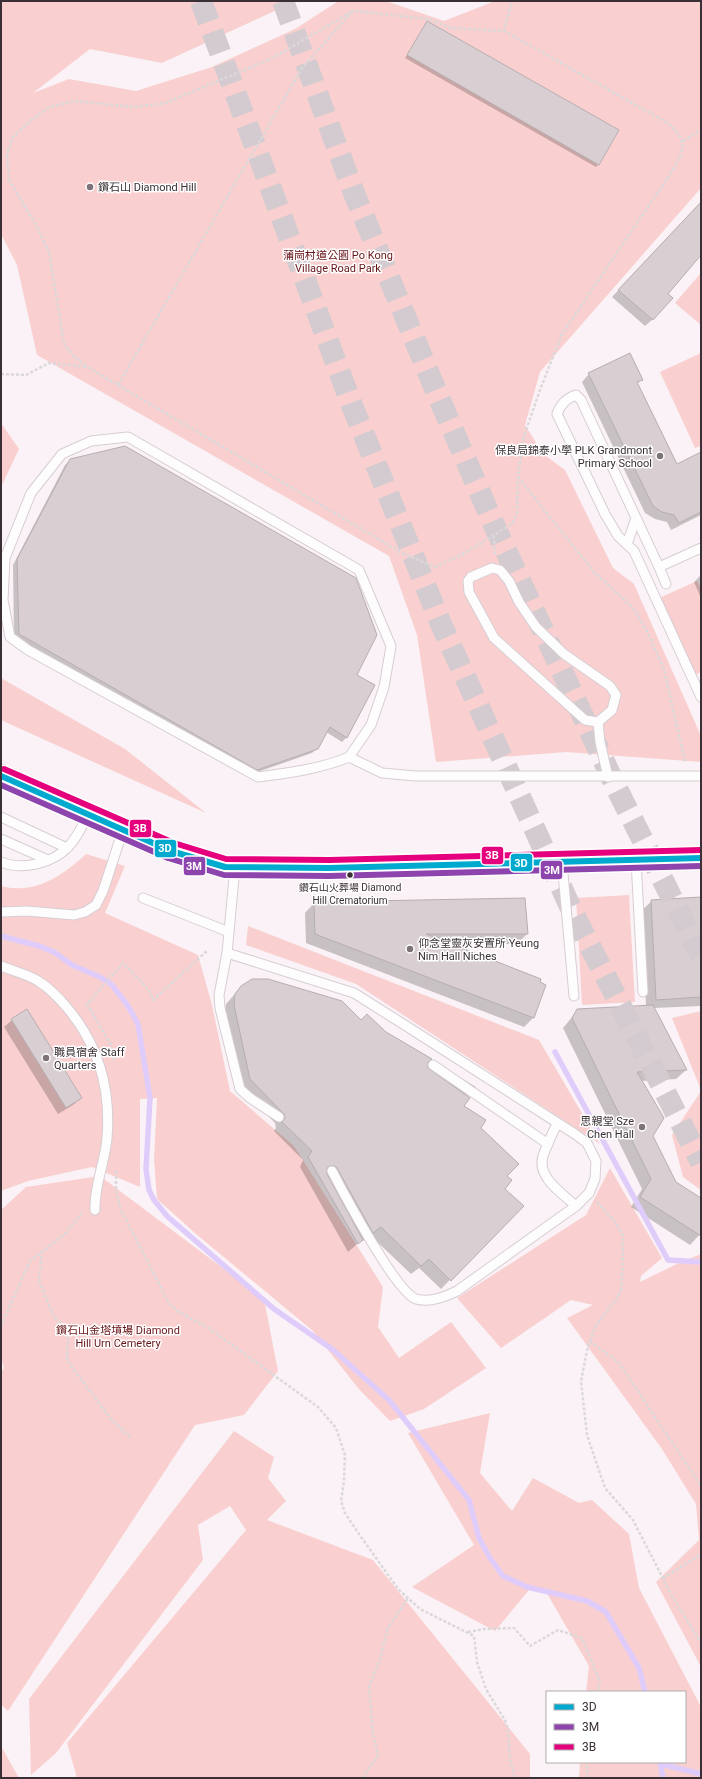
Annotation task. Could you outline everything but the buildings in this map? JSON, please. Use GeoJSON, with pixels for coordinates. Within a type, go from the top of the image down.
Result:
{"type":"FeatureCollection","features":[{"type":"Feature","properties":{"kind":"main road"},"geometry":{"type":"LineString","coordinates":[[1,776],[171,851],[225,867],[329,868],[701,858]]}},
{"type":"Feature","properties":{"kind":"lane"},"geometry":{"type":"LineString","coordinates":[[666,584],[582,400],[579,396],[572,396],[562,405],[557,414],[605,514],[618,536],[634,551],[701,697]]}},
{"type":"Feature","properties":{"kind":"lane"},"geometry":{"type":"LineString","coordinates":[[349,757],[371,726],[384,688],[391,646],[359,570],[128,437],[91,440],[62,454],[31,493],[5,558],[3,600],[10,637],[28,650],[258,777],[292,773],[332,764],[349,757],[382,773],[416,776],[701,776]]}},
{"type":"Feature","properties":{"kind":"lane"},"geometry":{"type":"LineString","coordinates":[[627,544],[636,518]]}},
{"type":"Feature","properties":{"kind":"lane"},"geometry":{"type":"LineString","coordinates":[[659,567],[701,548]]}},
{"type":"Feature","properties":{"kind":"lane"},"geometry":{"type":"LineString","coordinates":[[492,568],[500,570],[509,582],[518,602],[536,627],[564,654],[610,686],[616,695],[612,710],[598,722],[585,720],[494,638],[469,592],[468,581],[471,577],[492,568]]}},
{"type":"Feature","properties":{"kind":"lane"},"geometry":{"type":"LineString","coordinates":[[598,722],[600,742],[608,777]]}},
{"type":"Feature","properties":{"kind":"lane"},"geometry":{"type":"LineString","coordinates":[[1,862],[18,866],[32,865],[48,860],[68,848],[77,836],[88,815]]}},
{"type":"Feature","properties":{"kind":"lane"},"geometry":{"type":"LineString","coordinates":[[1,817],[68,848]]}},
{"type":"Feature","properties":{"kind":"lane"},"geometry":{"type":"LineString","coordinates":[[1,912],[28,911],[74,914],[85,912],[96,905],[103,891],[123,830]]}},
{"type":"Feature","properties":{"kind":"lane"},"geometry":{"type":"LineString","coordinates":[[1,839],[48,860]]}},
{"type":"Feature","properties":{"kind":"lane"},"geometry":{"type":"LineString","coordinates":[[636,860],[643,992]]}},
{"type":"Feature","properties":{"kind":"lane"},"geometry":{"type":"LineString","coordinates":[[562,862],[574,996]]}},
{"type":"Feature","properties":{"kind":"lane"},"geometry":{"type":"LineString","coordinates":[[235,867],[227,953],[219,995],[220,1008],[240,1089],[250,1098],[279,1117]]}},
{"type":"Feature","properties":{"kind":"lane"},"geometry":{"type":"LineString","coordinates":[[143,898],[229,932]]}},
{"type":"Feature","properties":{"kind":"lane"},"geometry":{"type":"LineString","coordinates":[[227,953],[354,993],[587,1143],[596,1161],[595,1180],[590,1193],[576,1206],[457,1291],[446,1296],[427,1300],[415,1298],[403,1288],[381,1258],[332,1171]]}},
{"type":"Feature","properties":{"kind":"lane"},"geometry":{"type":"LineString","coordinates":[[1,966],[37,980],[48,987],[79,1022],[91,1040],[97,1054],[106,1094],[108,1116],[107,1140],[94,1197],[95,1210]]}},
{"type":"Feature","properties":{"kind":"lane"},"geometry":{"type":"LineString","coordinates":[[434,1065],[548,1144]]}},
{"type":"Feature","properties":{"kind":"lane"},"geometry":{"type":"LineString","coordinates":[[557,1124],[542,1158],[543,1172],[550,1182],[576,1206]]}},
{"type":"Feature","properties":{"kind":"path"},"geometry":{"type":"LineString","coordinates":[[504,31],[512,1]]}},
{"type":"Feature","properties":{"kind":"path"},"geometry":{"type":"LineString","coordinates":[[118,384],[302,68],[352,11]]}},
{"type":"Feature","properties":{"kind":"path"},"geometry":{"type":"LineString","coordinates":[[352,11],[428,19],[451,28],[504,31],[668,123],[683,141],[680,157],[671,174],[562,334],[524,436],[518,477],[517,512],[512,524],[462,555],[435,567],[402,553],[118,384],[90,367],[69,351],[64,343],[49,252],[37,226],[9,180],[7,155],[13,137],[30,121],[50,107],[74,101],[134,107],[165,103],[271,59],[352,11]]}},
{"type":"Feature","properties":{"kind":"path"},"geometry":{"type":"LineString","coordinates":[[683,141],[701,130]]}},
{"type":"Feature","properties":{"kind":"path"},"geometry":{"type":"LineString","coordinates":[[1,374],[26,375],[49,363],[90,367]]}},
{"type":"Feature","properties":{"kind":"path"},"geometry":{"type":"LineString","coordinates":[[518,477],[594,572],[633,608],[648,633],[664,670],[685,762],[684,776]]}},
{"type":"Feature","properties":{"kind":"path"},"geometry":{"type":"LineString","coordinates":[[494,536],[496,569]]}},
{"type":"Feature","properties":{"kind":"path"},"geometry":{"type":"LineString","coordinates":[[115,1067],[110,1043],[87,1004],[123,963],[149,990],[154,1000],[208,950]]}},
{"type":"Feature","properties":{"kind":"path"},"geometry":{"type":"LineString","coordinates":[[117,1168],[116,1191],[120,1210],[169,1303],[177,1311],[207,1326],[318,1407],[336,1428],[345,1455],[341,1501],[345,1513],[398,1589],[420,1609],[474,1636],[476,1662],[486,1689],[505,1720],[508,1730],[510,1759],[515,1778]]}},
{"type":"Feature","properties":{"kind":"path"},"geometry":{"type":"LineString","coordinates":[[590,1193],[617,1224],[623,1236],[621,1290],[616,1300],[596,1325],[590,1341],[581,1381],[587,1435],[605,1488],[633,1520],[663,1578],[701,1643]]}},
{"type":"Feature","properties":{"kind":"path"},"geometry":{"type":"LineString","coordinates":[[1,1326],[30,1261],[65,1234],[94,1197]]}},
{"type":"Feature","properties":{"kind":"path"},"geometry":{"type":"LineString","coordinates":[[42,1251],[39,1281],[54,1316],[68,1330],[67,1360],[110,1418],[131,1438]]}},
{"type":"Feature","properties":{"kind":"path"},"geometry":{"type":"LineString","coordinates":[[590,1341],[619,1363],[701,1486]]}},
{"type":"Feature","properties":{"kind":"path"},"geometry":{"type":"LineString","coordinates":[[663,1578],[701,1552]]}},
{"type":"Feature","properties":{"kind":"path"},"geometry":{"type":"LineString","coordinates":[[363,1778],[378,1755],[373,1734],[369,1687],[380,1659],[388,1628],[408,1598]]}},
{"type":"Feature","properties":{"kind":"path"},"geometry":{"type":"LineString","coordinates":[[468,1632],[484,1629],[514,1628],[530,1646],[558,1630],[582,1638],[600,1682],[598,1691]]}},
{"type":"Feature","properties":{"kind":"path"},"geometry":{"type":"LineString","coordinates":[[587,1778],[588,1763]]}},
{"type":"Feature","properties":{"kind":"green space","name":"蒲崗村道公園 Po Kong Village Road Park"},"geometry":{"type":"Polygon","coordinates":[[[1,1],[296,1],[162,63],[90,49],[33,93],[69,79],[136,91],[212,67],[295,29],[337,2],[341,1],[386,1],[444,21],[495,1],[701,1],[701,188],[540,372],[525,425],[543,454],[565,470],[613,568],[634,584],[701,736],[701,762],[566,752],[436,762],[417,635],[389,556],[37,355],[17,265],[1,234],[1,1]]]}},
{"type":"Feature","properties":{"kind":"green space"},"geometry":{"type":"Polygon","coordinates":[[[701,273],[701,325],[675,303],[701,273]]]}},
{"type":"Feature","properties":{"kind":"green space"},"geometry":{"type":"Polygon","coordinates":[[[701,353],[701,446],[695,448],[660,372],[701,353]]]}},
{"type":"Feature","properties":{"kind":"green space"},"geometry":{"type":"Polygon","coordinates":[[[1,423],[19,449],[1,487],[1,423]]]}},
{"type":"Feature","properties":{"kind":"green space"},"geometry":{"type":"Polygon","coordinates":[[[697,581],[701,589],[701,672],[693,676],[657,599],[697,581]]]}},
{"type":"Feature","properties":{"kind":"green space"},"geometry":{"type":"Polygon","coordinates":[[[1,678],[125,749],[206,813],[1,720],[1,678]]]}},
{"type":"Feature","properties":{"kind":"green space"},"geometry":{"type":"Polygon","coordinates":[[[86,854],[125,866],[105,913],[198,955],[212,1005],[230,1091],[294,1146],[383,1287],[378,1327],[399,1358],[451,1322],[486,1368],[424,1409],[390,1421],[358,1388],[313,1331],[196,1234],[157,1199],[154,1160],[157,1098],[140,1099],[140,1187],[92,1167],[28,1181],[1,1191],[1,886],[25,888],[37,886],[58,876],[86,854]]]}},
{"type":"Feature","properties":{"kind":"green space"},"geometry":{"type":"Polygon","coordinates":[[[629,895],[635,1002],[582,1005],[576,898],[629,895]]]}},
{"type":"Feature","properties":{"kind":"green space"},"geometry":{"type":"Polygon","coordinates":[[[248,926],[539,1040],[600,1144],[356,984],[246,945],[248,926]]]}},
{"type":"Feature","properties":{"kind":"green space"},"geometry":{"type":"Polygon","coordinates":[[[701,1011],[701,1090],[672,1018],[701,1011]]]}},
{"type":"Feature","properties":{"kind":"green space"},"geometry":{"type":"Polygon","coordinates":[[[701,1091],[701,1190],[683,1177],[672,1135],[701,1091]]]}},
{"type":"Feature","properties":{"kind":"green space"},"geometry":{"type":"Polygon","coordinates":[[[610,1168],[662,1258],[641,1276],[640,1282],[701,1254],[701,1667],[656,1582],[699,1540],[696,1504],[662,1449],[567,1318],[593,1305],[571,1300],[501,1348],[457,1298],[586,1215],[610,1168]]]}},
{"type":"Feature","properties":{"kind":"green space","name":"鑽石山金塔墳場 Diamond Hill Urn Cemetery"},"geometry":{"type":"Polygon","coordinates":[[[100,1176],[264,1299],[278,1371],[244,1415],[195,1425],[8,1711],[1,1704],[1,1373],[4,1368],[1,1357],[1,1210],[26,1187],[100,1176]]]}},
{"type":"Feature","properties":{"kind":"green space"},"geometry":{"type":"Polygon","coordinates":[[[490,1413],[480,1473],[512,1511],[533,1478],[579,1503],[592,1500],[629,1534],[639,1588],[701,1707],[701,1778],[579,1778],[580,1763],[686,1763],[686,1691],[586,1691],[589,1666],[545,1590],[529,1590],[495,1631],[412,1587],[474,1545],[408,1433],[490,1413]]]}},
{"type":"Feature","properties":{"kind":"green space"},"geometry":{"type":"Polygon","coordinates":[[[234,1431],[274,1457],[268,1478],[286,1501],[267,1520],[373,1560],[530,1754],[530,1778],[77,1778],[67,1743],[246,1530],[230,1506],[198,1525],[203,1560],[56,1753],[31,1775],[29,1699],[234,1431]]]}},
{"type":"Feature","properties":{"kind":"green space"},"geometry":{"type":"Polygon","coordinates":[[[1,1746],[19,1778],[1,1778],[1,1746]]]}},
{"type":"Feature","properties":{"kind":"waterway"},"geometry":{"type":"LineString","coordinates":[[1,936],[39,946],[54,952],[72,965],[100,977],[112,985],[128,1006],[138,1024],[150,1098],[146,1169],[149,1190],[154,1200],[167,1216],[274,1309],[332,1349],[389,1400],[469,1500],[479,1538],[490,1558],[503,1576],[527,1587],[587,1601],[606,1612],[639,1668],[645,1691]]}},
{"type":"Feature","properties":{"kind":"waterway"},"geometry":{"type":"LineString","coordinates":[[555,1052],[668,1260],[701,1262]]}},
{"type":"Feature","properties":{"kind":"waterway"},"geometry":{"type":"LineString","coordinates":[[660,1763],[663,1778]]}},
{"type":"Feature","properties":{"kind":"waterway"},"geometry":{"type":"LineString","coordinates":[[661,1764],[701,1774]]}},
{"type":"Feature","properties":{"kind":"tunnel"},"geometry":{"type":"LineString","coordinates":[[201,1],[351,403],[441,624],[573,913],[701,1162]]}},
{"type":"Feature","properties":{"kind":"tunnel"},"geometry":{"type":"LineString","coordinates":[[283,1],[354,193],[436,391],[494,525],[615,785],[701,956]]}},
{"type":"Feature","properties":{"kind":"transit line","name":"3B"},"geometry":{"type":"LineString","coordinates":[[4,769],[174,843],[226,859],[329,860],[701,850]]}},
{"type":"Feature","properties":{"kind":"transit line","name":"3D"},"geometry":{"type":"LineString","coordinates":[[1,776],[171,851],[225,867],[329,868],[701,858]]}},
{"type":"Feature","properties":{"kind":"transit line","name":"3M"},"geometry":{"type":"LineString","coordinates":[[1,785],[168,858],[224,875],[329,876],[701,866]]}},
{"type":"Feature","properties":{"kind":"place","name":"鑽石山 Diamond Hill"},"geometry":{"type":"Point","coordinates":[90,187]}},
{"type":"Feature","properties":{"kind":"place","name":"保良局錦泰小學 PLK Grandmont Primary School"},"geometry":{"type":"Point","coordinates":[660,456]}},
{"type":"Feature","properties":{"kind":"place","name":"鑽石山火葬場 Diamond Hill Crematorium"},"geometry":{"type":"Point","coordinates":[350,875]}},
{"type":"Feature","properties":{"kind":"place","name":"仰念堂靈灰安置所 Yeung Nim Hall Niches"},"geometry":{"type":"Point","coordinates":[410,949]}},
{"type":"Feature","properties":{"kind":"place","name":"職員宿舍 Staff Quarters"},"geometry":{"type":"Point","coordinates":[46,1058]}},
{"type":"Feature","properties":{"kind":"place","name":"思親堂 Sze Chen Hall"},"geometry":{"type":"Point","coordinates":[642,1127]}}]}
